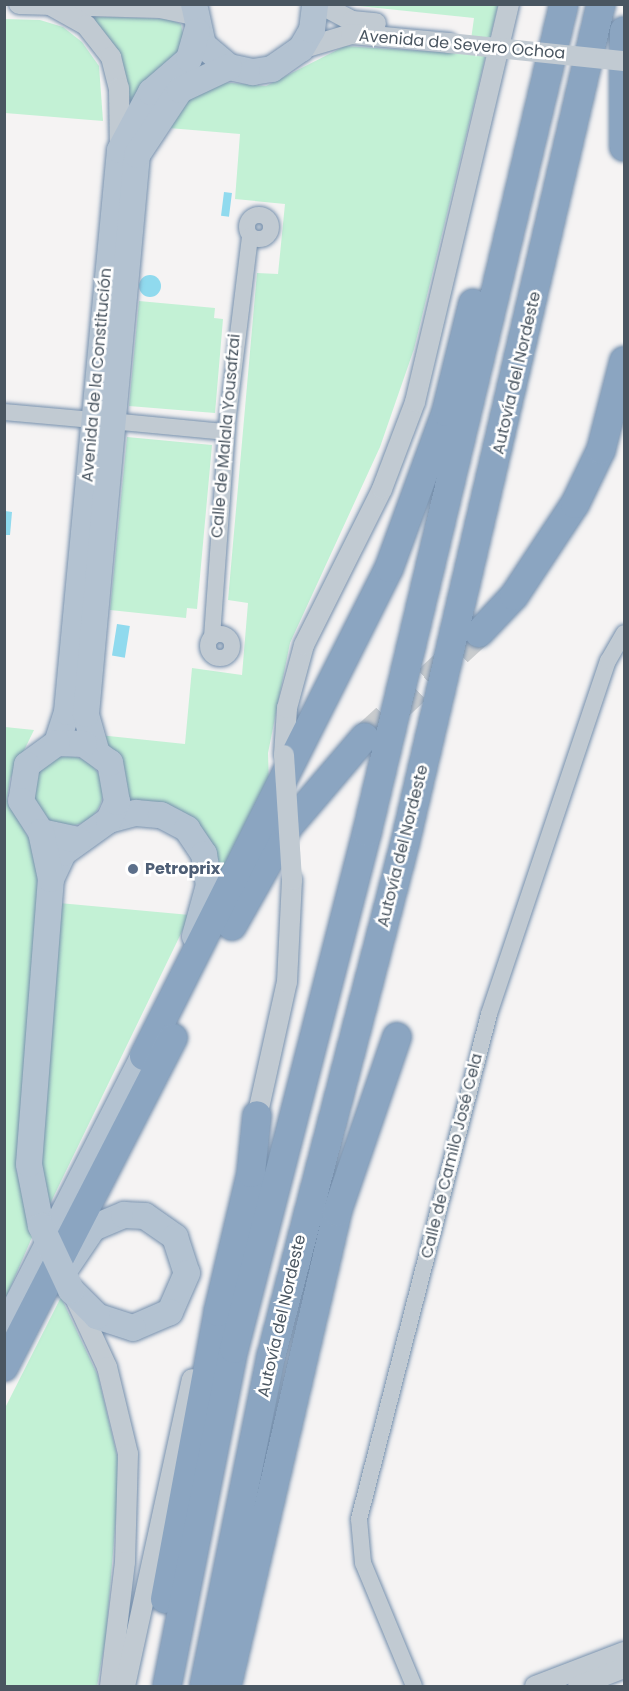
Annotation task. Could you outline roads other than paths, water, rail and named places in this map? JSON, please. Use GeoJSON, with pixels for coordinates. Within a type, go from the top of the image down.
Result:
{"type":"FeatureCollection","features":[{"type":"Feature","properties":{"kind":"highway"},"geometry":{"type":"LineString","coordinates":[[144,1056],[389,568],[446,412],[548,4]]}},
{"type":"Feature","properties":{"kind":"highway"},"geometry":{"type":"LineString","coordinates":[[167,1686],[234,1349],[368,832],[564,4]]}},
{"type":"Feature","properties":{"kind":"highway","name":"Autovía del Nordeste"},"geometry":{"type":"LineString","coordinates":[[204,1686],[271,1357],[405,843],[601,4]]}},
{"type":"Feature","properties":{"kind":"highway"},"geometry":{"type":"LineString","coordinates":[[624,31],[624,147]]}},
{"type":"Feature","properties":{"kind":"highway"},"geometry":{"type":"LineString","coordinates":[[479,633],[514,596],[575,504],[601,450],[624,361]]}},
{"type":"Feature","properties":{"kind":"highway"},"geometry":{"type":"LineString","coordinates":[[4,1367],[239,912],[288,827],[364,737]]}},
{"type":"Feature","properties":{"kind":"highway"},"geometry":{"type":"LineString","coordinates":[[227,1686],[337,1212],[397,1037]]}},
{"type":"Feature","properties":{"kind":"highway"},"geometry":{"type":"LineString","coordinates":[[151,1686],[176,1528],[251,1173],[257,1115]]}},
{"type":"Feature","properties":{"kind":"main road"},"geometry":{"type":"LineString","coordinates":[[195,17],[211,54],[229,67],[272,69],[301,49],[312,30],[315,4]]}},
{"type":"Feature","properties":{"kind":"main road","name":"Avenida de la Constitución"},"geometry":{"type":"LineString","coordinates":[[96,750],[86,714],[120,150],[151,92],[189,59],[195,17]]}},
{"type":"Feature","properties":{"kind":"main road","name":"Avenida de la Constitución"},"geometry":{"type":"LineString","coordinates":[[57,743],[67,712],[137,155],[180,90],[229,67]]}},
{"type":"Feature","properties":{"kind":"main road"},"geometry":{"type":"LineString","coordinates":[[4,1374],[93,1228],[124,1215],[146,1216],[163,1224],[184,1251],[182,1293],[170,1312],[153,1323],[114,1325],[73,1292],[41,1226],[29,1164],[29,1119],[51,879],[41,832],[25,810],[21,783],[27,765],[57,743],[96,750],[118,782],[109,820]]}},
{"type":"Feature","properties":{"kind":"main road"},"geometry":{"type":"LineString","coordinates":[[4,1330],[144,1056],[202,917],[209,885],[204,854],[187,829],[161,815],[136,813],[109,820],[78,840],[63,853],[51,879]]}},
{"type":"Feature","properties":{"kind":"main road"},"geometry":{"type":"LineString","coordinates":[[41,832],[78,840]]}},
{"type":"Feature","properties":{"kind":"street"},"geometry":{"type":"LineString","coordinates":[[19,4],[160,8],[195,17]]}},
{"type":"Feature","properties":{"kind":"street","name":"Avenida de Severo Ochoa"},"geometry":{"type":"LineString","coordinates":[[320,4],[352,21],[624,61]]}},
{"type":"Feature","properties":{"kind":"street"},"geometry":{"type":"LineString","coordinates":[[124,1686],[287,982],[292,880],[284,755],[287,708],[304,645],[382,489],[415,402],[509,4]]}},
{"type":"Feature","properties":{"kind":"street"},"geometry":{"type":"LineString","coordinates":[[50,5],[86,25],[111,57],[119,88],[120,150]]}},
{"type":"Feature","properties":{"kind":"street","name":"Avenida de Severo Ochoa"},"geometry":{"type":"LineString","coordinates":[[301,49],[351,34],[624,47]]}},
{"type":"Feature","properties":{"kind":"street","name":"Calle de Malala Yousafzai"},"geometry":{"type":"LineString","coordinates":[[212,637],[226,432],[250,236]]}},
{"type":"Feature","properties":{"kind":"street"},"geometry":{"type":"LineString","coordinates":[[4,412],[226,432]]}},
{"type":"Feature","properties":{"kind":"street","name":"Calle de Camilo José Cela"},"geometry":{"type":"LineString","coordinates":[[414,1686],[363,1563],[359,1519],[489,1014],[608,660],[624,633]]}},
{"type":"Feature","properties":{"kind":"street"},"geometry":{"type":"LineString","coordinates":[[73,1292],[106,1367],[128,1454],[125,1562],[110,1686]]}},
{"type":"Feature","properties":{"kind":"street"},"geometry":{"type":"LineString","coordinates":[[534,1686],[624,1652]]}},
{"type":"Feature","properties":{"kind":"street"},"geometry":{"type":"LineString","coordinates":[[578,1686],[624,1668]]}},
{"type":"Feature","properties":{"kind":"water"},"geometry":{"type":"Polygon","coordinates":[[[224,192],[232,193],[229,217],[221,216],[224,192]]]}},
{"type":"Feature","properties":{"kind":"water"},"geometry":{"type":"Polygon","coordinates":[[[150,275],[158,278],[161,286],[158,294],[150,297],[142,294],[139,286],[142,278],[150,275]]]}},
{"type":"Feature","properties":{"kind":"water"},"geometry":{"type":"Polygon","coordinates":[[[5,511],[12,512],[10,535],[5,535],[5,511]]]}},
{"type":"Feature","properties":{"kind":"water"},"geometry":{"type":"Polygon","coordinates":[[[117,624],[130,626],[125,658],[112,656],[117,624]]]}},
{"type":"Feature","properties":{"kind":"tunnel"},"geometry":{"type":"LineString","coordinates":[[365,737],[479,633]]}},
{"type":"Feature","properties":{"kind":"place","name":"Petroprix"},"geometry":{"type":"Point","coordinates":[133,869]}}]}
